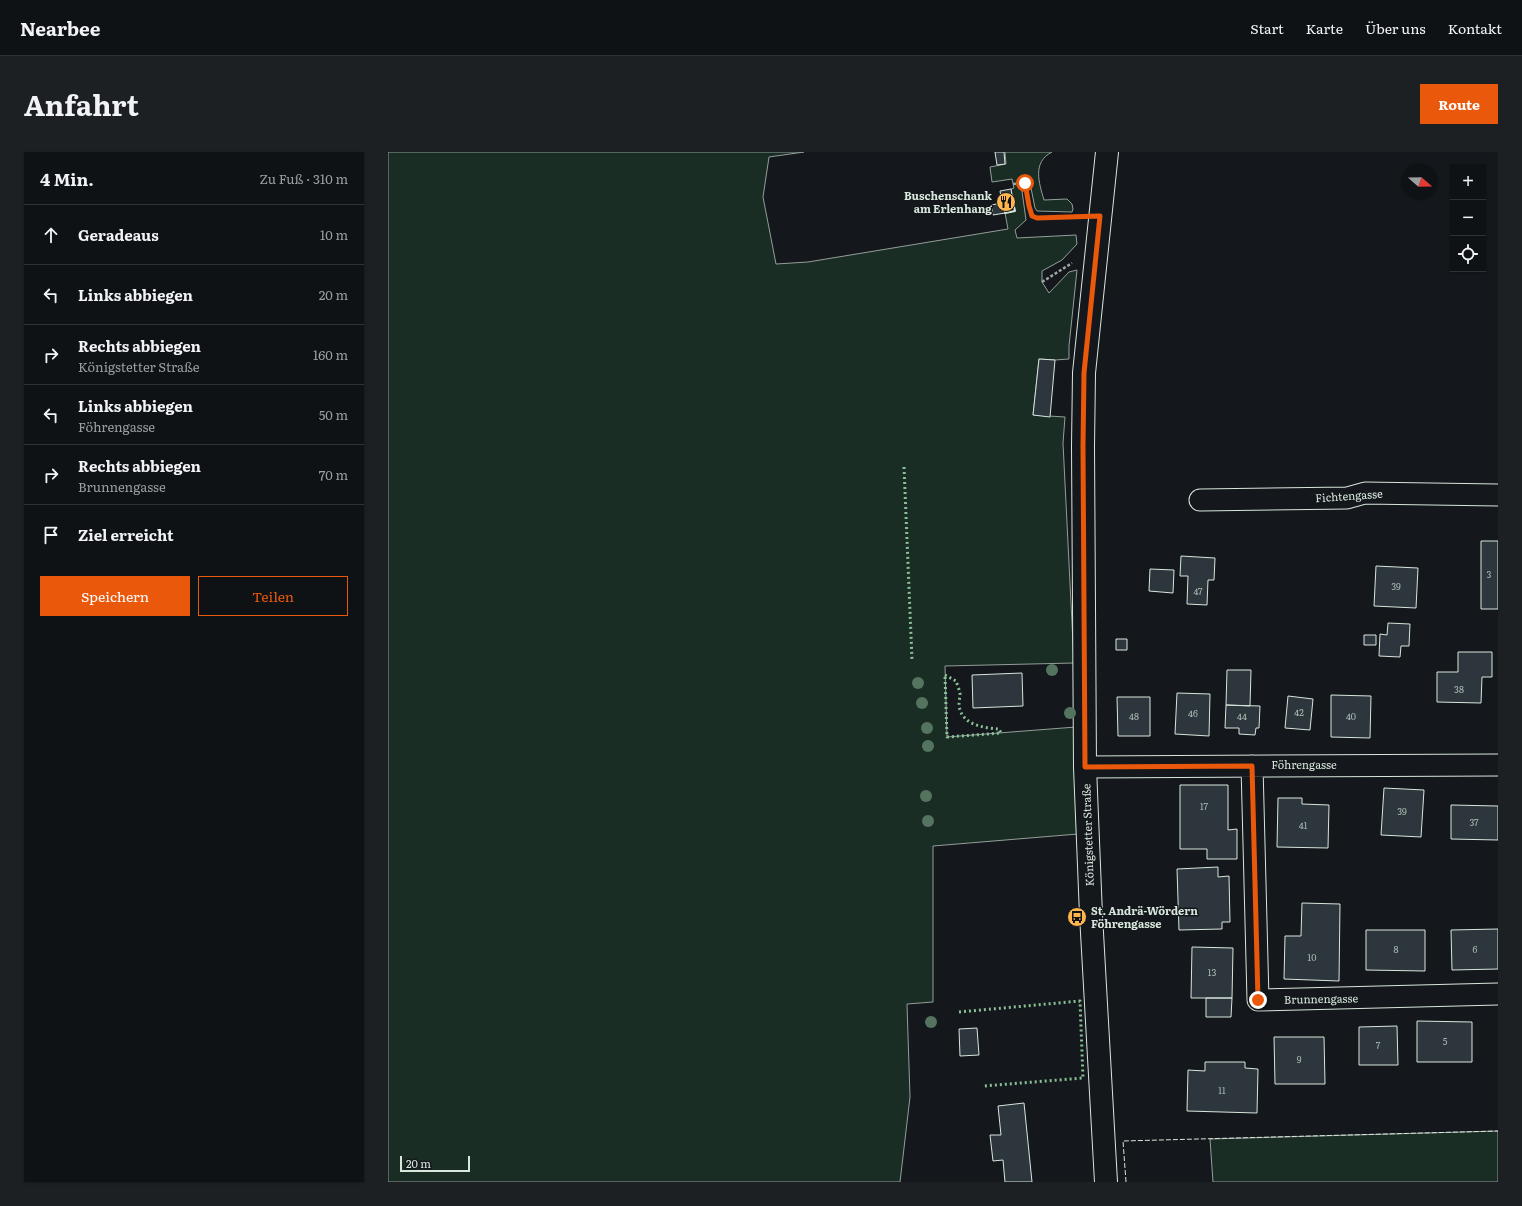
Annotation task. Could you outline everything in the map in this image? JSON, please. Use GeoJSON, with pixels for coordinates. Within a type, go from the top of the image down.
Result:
{"type":"FeatureCollection","features":[{"type":"Feature","properties":{"kind":"main road","name":"Königstetter Straße"},"geometry":{"type":"LineString","coordinates":[[1106,152],[1084,373],[1083,446],[1085,767],[1091,915],[1106,1182]]}},
{"type":"Feature","properties":{"kind":"street","name":"Fichtengasse"},"geometry":{"type":"LineString","coordinates":[[1200,500],[1347,498],[1365,493],[1498,495]]}},
{"type":"Feature","properties":{"kind":"street","name":"Föhrengasse"},"geometry":{"type":"LineString","coordinates":[[1085,767],[1498,765]]}},
{"type":"Feature","properties":{"kind":"street","name":"Brunnengasse"},"geometry":{"type":"LineString","coordinates":[[1252,766],[1258,1000],[1498,994]]}},
{"type":"Feature","properties":{"kind":"path"},"geometry":{"type":"LineString","coordinates":[[1013,184],[1025,183],[1032,216],[1037,218],[1100,216]]}},
{"type":"Feature","properties":{"kind":"path"},"geometry":{"type":"LineString","coordinates":[[1042,282],[1096,247]]}},
{"type":"Feature","properties":{"kind":"green space"},"geometry":{"type":"Polygon","coordinates":[[[388,152],[804,152],[769,157],[763,197],[776,264],[808,262],[1008,229],[1005,213],[1015,211],[1011,189],[1014,188],[1012,179],[992,182],[990,167],[1006,164],[1005,152],[1052,152],[1046,156],[1039,167],[1040,187],[1044,200],[1067,199],[1072,204],[1072,212],[1037,211],[1031,188],[1022,191],[1026,220],[1015,230],[1017,238],[1076,235],[1077,244],[1062,260],[1042,271],[1042,282],[1049,293],[1069,272],[1077,270],[1069,359],[1039,359],[1033,415],[1065,417],[1063,443],[1074,663],[945,666],[947,737],[1076,727],[1078,834],[933,846],[933,1002],[907,1004],[910,1097],[900,1182],[388,1182],[388,152]]]}},
{"type":"Feature","properties":{"kind":"green space"},"geometry":{"type":"Polygon","coordinates":[[[1498,1131],[1498,1182],[1213,1182],[1210,1139],[1498,1131]]]}},
{"type":"Feature","properties":{"kind":"building"},"geometry":{"type":"Polygon","coordinates":[[[995,152],[1004,152],[1005,164],[997,165],[995,152]]]}},
{"type":"Feature","properties":{"kind":"building","name":"Buschenschank am Erlenhang"},"geometry":{"type":"Polygon","coordinates":[[[1011,189],[1013,202],[1003,203],[1005,213],[993,215],[991,205],[1002,203],[1000,191],[1011,189]]]}},
{"type":"Feature","properties":{"kind":"building"},"geometry":{"type":"Polygon","coordinates":[[[1039,359],[1055,360],[1050,417],[1033,415],[1039,359]]]}},
{"type":"Feature","properties":{"kind":"building"},"geometry":{"type":"Polygon","coordinates":[[[1481,541],[1498,541],[1498,609],[1481,609],[1481,541]]]}},
{"type":"Feature","properties":{"kind":"building"},"geometry":{"type":"Polygon","coordinates":[[[1181,556],[1215,558],[1214,580],[1208,580],[1207,605],[1187,604],[1188,576],[1180,576],[1181,556]]]}},
{"type":"Feature","properties":{"kind":"building"},"geometry":{"type":"Polygon","coordinates":[[[1376,566],[1418,568],[1416,608],[1374,606],[1376,566]]]}},
{"type":"Feature","properties":{"kind":"building"},"geometry":{"type":"Polygon","coordinates":[[[1150,569],[1174,570],[1173,593],[1149,591],[1150,569]]]}},
{"type":"Feature","properties":{"kind":"building"},"geometry":{"type":"Polygon","coordinates":[[[1388,623],[1410,624],[1409,646],[1401,646],[1400,657],[1379,656],[1380,634],[1387,635],[1388,623]]]}},
{"type":"Feature","properties":{"kind":"building"},"geometry":{"type":"Polygon","coordinates":[[[1364,635],[1376,635],[1376,645],[1364,645],[1364,635]]]}},
{"type":"Feature","properties":{"kind":"building"},"geometry":{"type":"Polygon","coordinates":[[[1116,639],[1127,639],[1127,650],[1116,650],[1116,639]]]}},
{"type":"Feature","properties":{"kind":"building"},"geometry":{"type":"Polygon","coordinates":[[[1458,652],[1492,652],[1492,677],[1482,677],[1481,703],[1437,702],[1437,672],[1458,672],[1458,652]]]}},
{"type":"Feature","properties":{"kind":"building"},"geometry":{"type":"Polygon","coordinates":[[[1227,670],[1251,670],[1250,706],[1226,705],[1227,670]]]}},
{"type":"Feature","properties":{"kind":"building"},"geometry":{"type":"Polygon","coordinates":[[[1022,673],[1023,706],[973,708],[972,675],[1022,673]]]}},
{"type":"Feature","properties":{"kind":"building"},"geometry":{"type":"Polygon","coordinates":[[[1177,693],[1210,694],[1209,736],[1175,734],[1177,693]]]}},
{"type":"Feature","properties":{"kind":"building"},"geometry":{"type":"Polygon","coordinates":[[[1331,695],[1371,696],[1370,738],[1331,737],[1331,695]]]}},
{"type":"Feature","properties":{"kind":"building"},"geometry":{"type":"Polygon","coordinates":[[[1288,696],[1313,699],[1310,730],[1285,728],[1288,696]]]}},
{"type":"Feature","properties":{"kind":"building"},"geometry":{"type":"Polygon","coordinates":[[[1117,697],[1150,697],[1150,736],[1118,736],[1117,697]]]}},
{"type":"Feature","properties":{"kind":"building"},"geometry":{"type":"Polygon","coordinates":[[[1226,705],[1260,706],[1259,728],[1256,728],[1255,735],[1239,734],[1239,728],[1225,728],[1226,705]]]}},
{"type":"Feature","properties":{"kind":"building"},"geometry":{"type":"Polygon","coordinates":[[[1180,785],[1228,785],[1228,830],[1237,829],[1237,859],[1207,859],[1207,849],[1180,849],[1180,785]]]}},
{"type":"Feature","properties":{"kind":"building"},"geometry":{"type":"Polygon","coordinates":[[[1384,788],[1424,790],[1421,837],[1381,835],[1384,788]]]}},
{"type":"Feature","properties":{"kind":"building"},"geometry":{"type":"Polygon","coordinates":[[[1278,798],[1302,798],[1302,804],[1329,805],[1328,848],[1277,847],[1278,798]]]}},
{"type":"Feature","properties":{"kind":"building"},"geometry":{"type":"Polygon","coordinates":[[[1451,805],[1498,806],[1498,840],[1451,839],[1451,805]]]}},
{"type":"Feature","properties":{"kind":"building"},"geometry":{"type":"Polygon","coordinates":[[[1218,867],[1218,877],[1229,876],[1230,922],[1222,922],[1222,929],[1179,930],[1177,869],[1218,867]]]}},
{"type":"Feature","properties":{"kind":"building"},"geometry":{"type":"Polygon","coordinates":[[[1302,903],[1340,904],[1339,981],[1284,979],[1285,936],[1301,936],[1302,903]]]}},
{"type":"Feature","properties":{"kind":"building"},"geometry":{"type":"Polygon","coordinates":[[[1498,929],[1498,969],[1452,970],[1451,930],[1498,929]]]}},
{"type":"Feature","properties":{"kind":"building"},"geometry":{"type":"Polygon","coordinates":[[[1366,930],[1425,930],[1425,971],[1366,970],[1366,930]]]}},
{"type":"Feature","properties":{"kind":"building"},"geometry":{"type":"Polygon","coordinates":[[[1192,947],[1233,948],[1232,998],[1191,998],[1192,947]]]}},
{"type":"Feature","properties":{"kind":"building"},"geometry":{"type":"Polygon","coordinates":[[[1206,998],[1232,998],[1231,1017],[1206,1017],[1206,998]]]}},
{"type":"Feature","properties":{"kind":"building"},"geometry":{"type":"Polygon","coordinates":[[[1417,1021],[1472,1022],[1472,1062],[1417,1062],[1417,1021]]]}},
{"type":"Feature","properties":{"kind":"building"},"geometry":{"type":"Polygon","coordinates":[[[1397,1026],[1398,1065],[1359,1065],[1359,1027],[1397,1026]]]}},
{"type":"Feature","properties":{"kind":"building"},"geometry":{"type":"Polygon","coordinates":[[[977,1028],[979,1055],[960,1056],[959,1029],[977,1028]]]}},
{"type":"Feature","properties":{"kind":"building"},"geometry":{"type":"Polygon","coordinates":[[[1274,1037],[1324,1037],[1325,1084],[1275,1084],[1274,1037]]]}},
{"type":"Feature","properties":{"kind":"building"},"geometry":{"type":"Polygon","coordinates":[[[1205,1062],[1245,1062],[1245,1068],[1258,1069],[1257,1113],[1187,1111],[1188,1070],[1205,1071],[1205,1062]]]}},
{"type":"Feature","properties":{"kind":"building"},"geometry":{"type":"Polygon","coordinates":[[[1024,1103],[1032,1182],[1005,1182],[1003,1160],[993,1161],[990,1135],[1001,1135],[998,1106],[1024,1103]]]}},
{"type":"Feature","properties":{"kind":"hedge"},"geometry":{"type":"LineString","coordinates":[[904,467],[912,660]]}},
{"type":"Feature","properties":{"kind":"hedge"},"geometry":{"type":"LineString","coordinates":[[945,675],[956,681],[960,693],[959,705],[964,717],[974,724],[987,728],[999,729],[1001,733],[947,737],[945,675]]}},
{"type":"Feature","properties":{"kind":"hedge"},"geometry":{"type":"LineString","coordinates":[[959,1012],[1080,1001],[1083,1078],[984,1086]]}},
{"type":"Feature","properties":{"kind":"fence"},"geometry":{"type":"LineString","coordinates":[[1126,1182],[1123,1141],[1498,1131]]}},
{"type":"Feature","properties":{"kind":"wall"},"geometry":{"type":"LineString","coordinates":[[1005,213],[1015,211],[1013,202]]}},
{"type":"Feature","properties":{"kind":"place","name":"Buschenschank am Erlenhang"},"geometry":{"type":"Point","coordinates":[1006,202]}},
{"type":"Feature","properties":{"kind":"place","name":"St. Andrä-Wördern Föhrengasse"},"geometry":{"type":"Point","coordinates":[1077,917]}},
{"type":"Feature","properties":{"kind":"route"},"geometry":{"type":"LineString","coordinates":[[1025,183],[1032,216],[1037,218],[1100,216],[1089,312],[1084,373],[1085,767],[1252,766],[1258,1000]]}}]}
